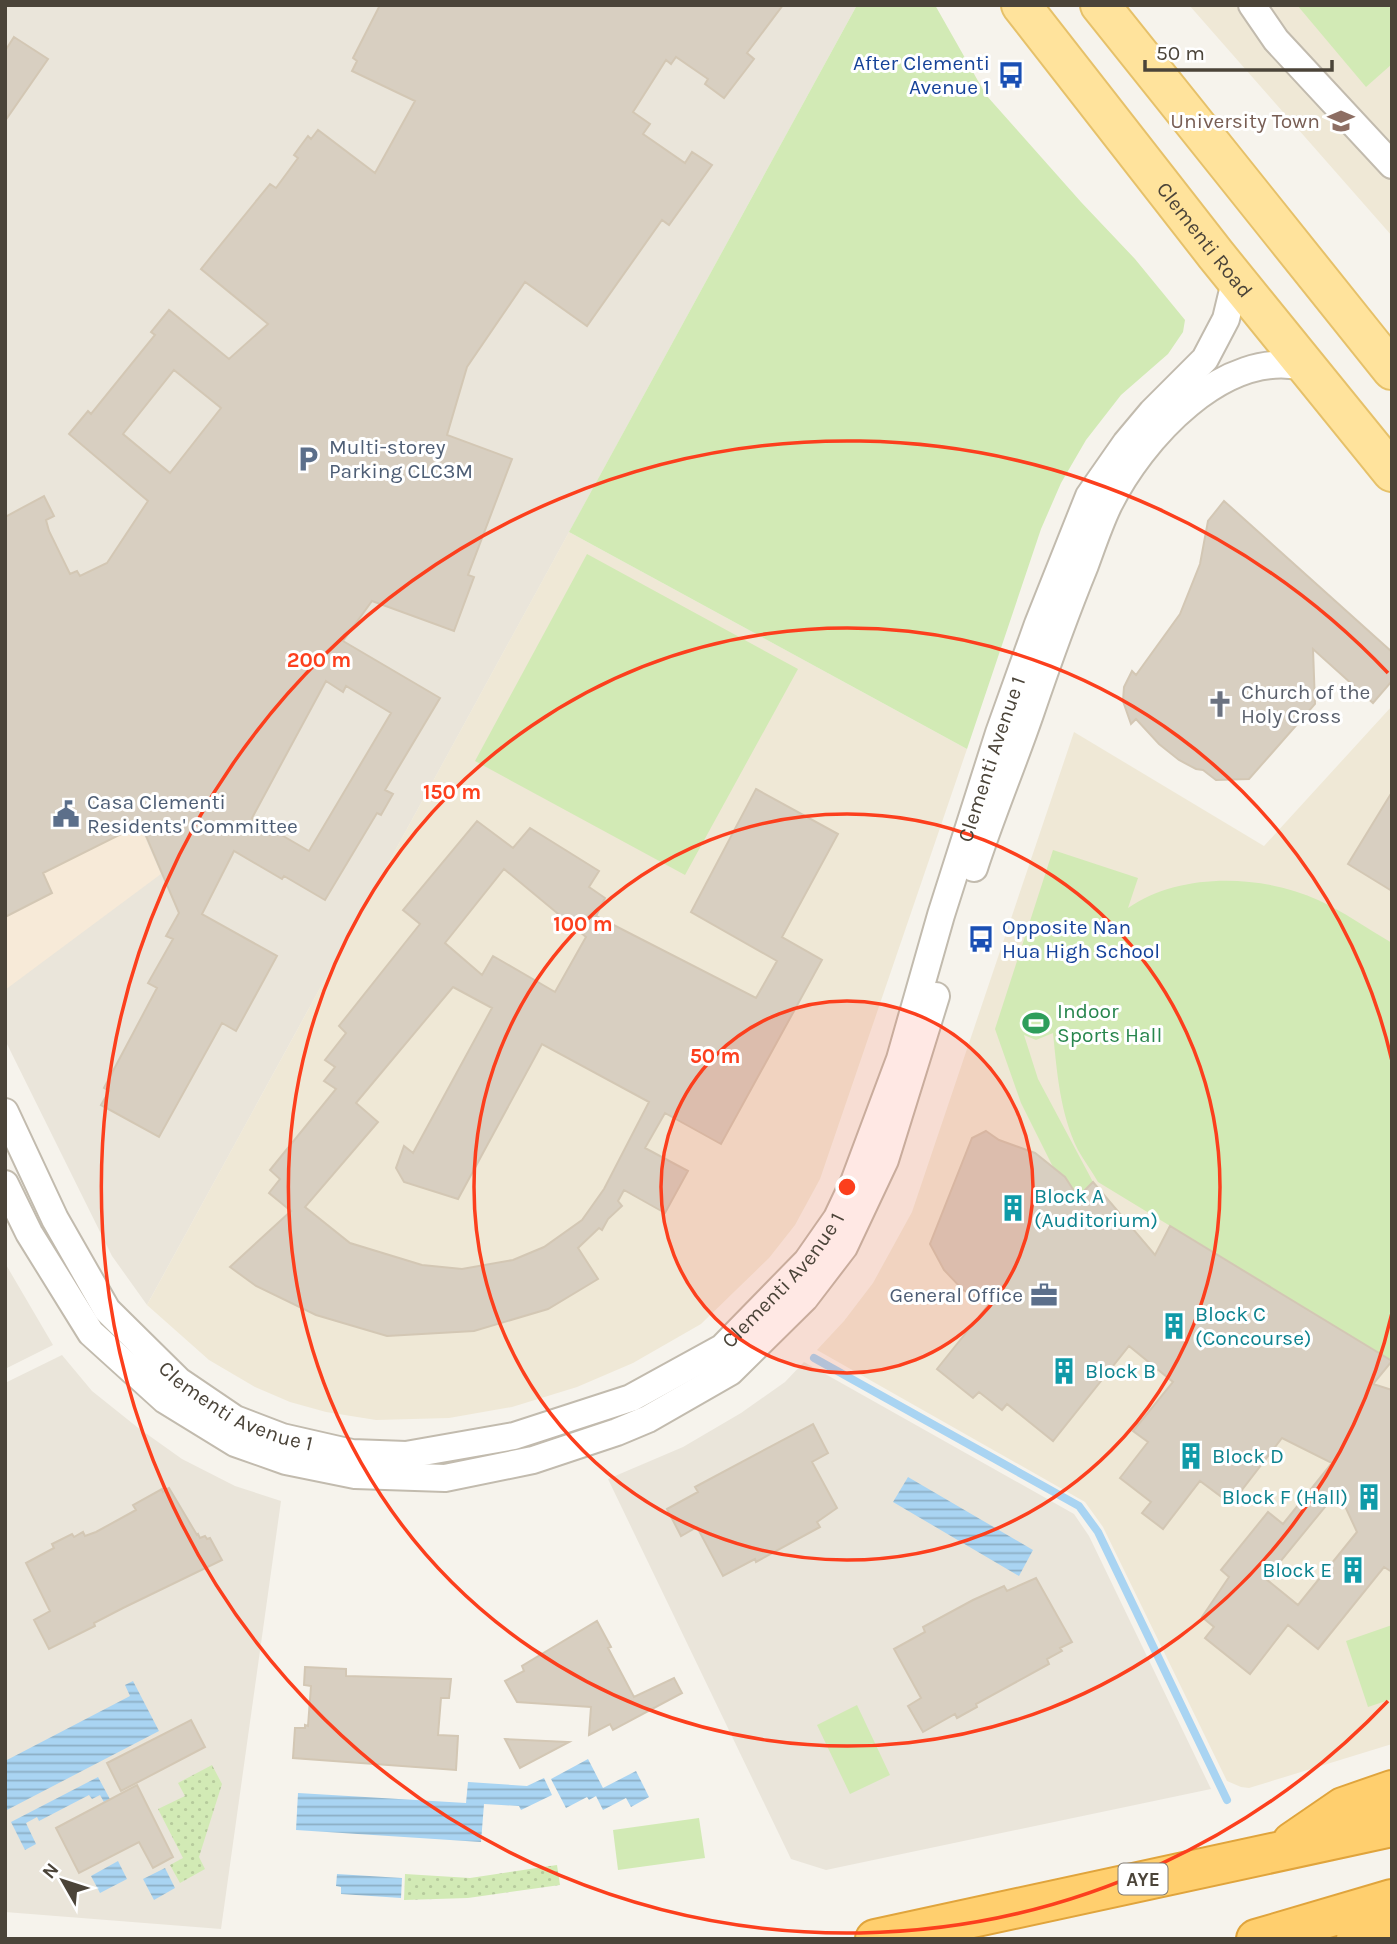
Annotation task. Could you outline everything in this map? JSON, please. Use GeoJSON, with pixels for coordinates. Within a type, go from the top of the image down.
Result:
{"type":"FeatureCollection","features":[{"type":"Feature","properties":{"kind":"highway"},"geometry":{"type":"LineString","coordinates":[[1282,1850],[1343,1807],[1392,1790]]}},
{"type":"Feature","properties":{"kind":"highway","name":"AYE"},"geometry":{"type":"LineString","coordinates":[[875,1939],[1392,1827]]}},
{"type":"Feature","properties":{"kind":"highway"},"geometry":{"type":"LineString","coordinates":[[1256,1939],[1392,1899]]}},
{"type":"Feature","properties":{"kind":"highway"},"geometry":{"type":"LineString","coordinates":[[1356,1939],[1392,1932]]}},
{"type":"Feature","properties":{"kind":"main road","name":"Clementi Road"},"geometry":{"type":"LineString","coordinates":[[1021,5],[1392,472]]}},
{"type":"Feature","properties":{"kind":"main road"},"geometry":{"type":"LineString","coordinates":[[1100,5],[1392,370]]}},
{"type":"Feature","properties":{"kind":"street"},"geometry":{"type":"LineString","coordinates":[[1252,5],[1276,40],[1392,165]]}},
{"type":"Feature","properties":{"kind":"street","name":"Clementi Avenue 1"},"geometry":{"type":"LineString","coordinates":[[5,1112],[55,1219],[107,1310],[179,1381],[235,1419],[282,1437],[352,1453],[406,1455],[513,1436],[631,1398],[722,1348],[807,1261],[837,1218],[854,1182],[900,1059],[941,915],[999,733],[1038,624],[1089,496],[1126,443],[1152,412],[1205,359],[1226,319],[1233,290],[1231,272]]}},
{"type":"Feature","properties":{"kind":"street","name":"Clementi Avenue 1"},"geometry":{"type":"LineString","coordinates":[[5,1184],[29,1233],[91,1333],[164,1400],[235,1443],[286,1461],[355,1475],[445,1478],[533,1460],[648,1419],[730,1372],[811,1292],[844,1247],[885,1160],[923,1045],[957,920],[982,846],[1059,629],[1108,505],[1142,452],[1184,408],[1216,383],[1252,369],[1292,364],[1307,368]]}},
{"type":"Feature","properties":{"kind":"street"},"geometry":{"type":"LineString","coordinates":[[900,1059],[911,1049],[923,1045]]}},
{"type":"Feature","properties":{"kind":"street"},"geometry":{"type":"LineString","coordinates":[[574,1418],[580,1444]]}},
{"type":"Feature","properties":{"kind":"shaded area"},"geometry":{"type":"Polygon","coordinates":[[[5,5],[857,5],[147,1305],[112,1256],[5,1040],[5,5]]]}},
{"type":"Feature","properties":{"kind":"shaded area","name":"University Town"},"geometry":{"type":"Polygon","coordinates":[[[1189,5],[1392,5],[1392,236],[1189,5]]]}},
{"type":"Feature","properties":{"kind":"shaded area"},"geometry":{"type":"Polygon","coordinates":[[[569,532],[967,749],[820,1179],[795,1225],[769,1258],[701,1324],[633,1363],[577,1387],[512,1407],[449,1418],[376,1420],[326,1412],[290,1402],[255,1387],[209,1360],[147,1305],[569,532]]]}},
{"type":"Feature","properties":{"kind":"shaded area"},"geometry":{"type":"Polygon","coordinates":[[[5,608],[106,748],[161,874],[5,990],[5,608]]]}},
{"type":"Feature","properties":{"kind":"shaded area"},"geometry":{"type":"Polygon","coordinates":[[[1392,706],[1392,1744],[1249,1788],[1241,1787],[1227,1781],[1103,1527],[1085,1502],[817,1350],[844,1321],[873,1283],[912,1212],[1074,732],[1264,846],[1392,706]]]}},
{"type":"Feature","properties":{"kind":"shaded area"},"geometry":{"type":"Polygon","coordinates":[[[5,1263],[53,1345],[5,1369],[5,1263]]]}},
{"type":"Feature","properties":{"kind":"shaded area"},"geometry":{"type":"Polygon","coordinates":[[[62,1355],[92,1391],[182,1459],[235,1486],[281,1501],[221,1929],[5,1912],[5,1383],[62,1355]]]}},
{"type":"Feature","properties":{"kind":"shaded area"},"geometry":{"type":"Polygon","coordinates":[[[804,1362],[1074,1514],[1089,1536],[1211,1789],[826,1870],[791,1859],[608,1479],[683,1447],[741,1413],[785,1382],[804,1362]]]}},
{"type":"Feature","properties":{"kind":"green space"},"geometry":{"type":"Polygon","coordinates":[[[857,5],[935,5],[986,95],[1135,259],[1185,320],[1183,332],[1168,354],[1121,395],[1086,440],[1061,483],[1041,529],[967,749],[569,532],[857,5]]]}},
{"type":"Feature","properties":{"kind":"green space"},"geometry":{"type":"Polygon","coordinates":[[[1297,5],[1392,5],[1392,64],[1366,87],[1297,5]]]}},
{"type":"Feature","properties":{"kind":"green space"},"geometry":{"type":"Polygon","coordinates":[[[587,554],[798,669],[685,875],[475,761],[587,554]]]}},
{"type":"Feature","properties":{"kind":"green space"},"geometry":{"type":"Polygon","coordinates":[[[1053,850],[1138,878],[1128,908],[1149,896],[1196,883],[1221,881],[1272,885],[1318,900],[1392,943],[1392,1361],[1098,1182],[1078,1150],[1067,1122],[1060,1093],[1053,1033],[1036,1040],[1024,1035],[1038,1079],[1093,1182],[1078,1197],[1054,1169],[1021,1103],[995,1029],[1053,850]]]}},
{"type":"Feature","properties":{"kind":"green space"},"geometry":{"type":"Polygon","coordinates":[[[1392,1625],[1392,1699],[1368,1707],[1346,1641],[1392,1625]]]}},
{"type":"Feature","properties":{"kind":"green space"},"geometry":{"type":"Polygon","coordinates":[[[857,1705],[890,1775],[850,1794],[817,1725],[857,1705]]]}},
{"type":"Feature","properties":{"kind":"green space"},"geometry":{"type":"Polygon","coordinates":[[[212,1765],[222,1784],[199,1857],[205,1869],[180,1883],[170,1865],[183,1858],[158,1809],[185,1796],[178,1783],[212,1765]]]}},
{"type":"Feature","properties":{"kind":"green space"},"geometry":{"type":"Polygon","coordinates":[[[699,1818],[705,1858],[618,1870],[613,1830],[699,1818]]]}},
{"type":"Feature","properties":{"kind":"green space"},"geometry":{"type":"Polygon","coordinates":[[[557,1865],[560,1885],[468,1898],[404,1900],[405,1874],[470,1878],[557,1865]]]}},
{"type":"Feature","properties":{"kind":"water"},"geometry":{"type":"Polygon","coordinates":[[[908,1477],[1033,1550],[1019,1576],[893,1502],[908,1477]]]}},
{"type":"Feature","properties":{"kind":"water"},"geometry":{"type":"Polygon","coordinates":[[[133,1681],[159,1731],[5,1811],[5,1761],[130,1696],[125,1685],[133,1681]]]}},
{"type":"Feature","properties":{"kind":"water"},"geometry":{"type":"Polygon","coordinates":[[[588,1759],[603,1788],[636,1771],[649,1797],[631,1807],[626,1798],[603,1810],[596,1796],[589,1800],[587,1797],[566,1808],[551,1779],[588,1759]]]}},
{"type":"Feature","properties":{"kind":"water"},"geometry":{"type":"Polygon","coordinates":[[[98,1777],[111,1801],[105,1804],[100,1795],[92,1799],[89,1795],[39,1821],[37,1817],[26,1823],[36,1844],[25,1850],[11,1822],[98,1777]]]}},
{"type":"Feature","properties":{"kind":"water"},"geometry":{"type":"Polygon","coordinates":[[[544,1778],[552,1795],[521,1810],[519,1806],[484,1804],[481,1842],[296,1830],[298,1793],[466,1803],[468,1782],[527,1786],[544,1778]]]}},
{"type":"Feature","properties":{"kind":"water"},"geometry":{"type":"Polygon","coordinates":[[[118,1861],[127,1879],[100,1893],[91,1876],[118,1861]]]}},
{"type":"Feature","properties":{"kind":"water"},"geometry":{"type":"Polygon","coordinates":[[[165,1868],[175,1888],[154,1900],[143,1879],[165,1868]]]}},
{"type":"Feature","properties":{"kind":"water"},"geometry":{"type":"Polygon","coordinates":[[[337,1874],[402,1878],[401,1898],[341,1894],[341,1887],[336,1886],[337,1874]]]}},
{"type":"Feature","properties":{"kind":"building","name":"Multi-storey Parking CLC3M"},"geometry":{"type":"Polygon","coordinates":[[[380,5],[783,5],[747,53],[754,59],[724,98],[705,84],[708,79],[676,57],[671,64],[666,60],[633,112],[650,124],[643,134],[685,163],[692,152],[712,165],[669,225],[662,220],[587,326],[525,282],[467,367],[447,435],[512,459],[468,575],[474,577],[454,631],[372,601],[343,641],[440,698],[385,790],[393,794],[381,815],[377,813],[325,900],[234,851],[202,914],[277,956],[236,1031],[222,1023],[159,1137],[101,1105],[109,1091],[104,1088],[157,988],[148,983],[173,939],[166,936],[179,913],[141,824],[43,873],[52,893],[5,917],[5,517],[44,496],[54,516],[46,520],[49,531],[70,574],[77,571],[80,576],[107,563],[148,501],[69,434],[88,411],[91,414],[155,335],[151,332],[169,310],[229,359],[268,324],[201,269],[270,184],[276,188],[298,158],[294,155],[308,136],[311,139],[318,130],[375,173],[415,101],[352,71],[357,61],[353,58],[380,5]],[[174,370],[123,434],[170,473],[221,408],[174,370]],[[326,681],[252,818],[309,851],[391,713],[346,686],[343,692],[326,681]]]}},
{"type":"Feature","properties":{"kind":"building"},"geometry":{"type":"Polygon","coordinates":[[[14,37],[48,59],[5,121],[5,51],[14,37]]]}},
{"type":"Feature","properties":{"kind":"building"},"geometry":{"type":"Polygon","coordinates":[[[1224,501],[1392,652],[1392,681],[1373,703],[1313,649],[1315,704],[1249,779],[1216,780],[1203,770],[1179,760],[1159,744],[1136,719],[1131,724],[1123,701],[1124,687],[1132,671],[1136,675],[1180,614],[1200,564],[1208,521],[1224,501]]]}},
{"type":"Feature","properties":{"kind":"building"},"geometry":{"type":"Polygon","coordinates":[[[756,789],[838,834],[782,937],[822,960],[721,1144],[665,1113],[645,1148],[688,1171],[665,1213],[624,1190],[618,1201],[622,1206],[608,1219],[602,1230],[599,1228],[578,1248],[598,1279],[548,1309],[474,1331],[387,1336],[316,1315],[256,1286],[230,1267],[291,1211],[269,1193],[280,1179],[270,1170],[336,1089],[324,1081],[335,1067],[325,1060],[346,1033],[339,1026],[420,924],[403,910],[477,821],[513,848],[530,828],[599,871],[589,887],[605,898],[596,916],[756,998],[777,961],[691,912],[756,789]],[[504,869],[445,943],[482,975],[493,956],[555,992],[586,937],[504,869]],[[453,987],[356,1103],[378,1122],[305,1207],[350,1243],[422,1265],[462,1269],[513,1260],[544,1247],[582,1220],[604,1189],[649,1102],[542,1044],[458,1199],[404,1182],[396,1168],[404,1146],[413,1153],[492,1008],[453,987]]]}},
{"type":"Feature","properties":{"kind":"building"},"geometry":{"type":"Polygon","coordinates":[[[1392,792],[1392,891],[1348,864],[1392,792]]]}},
{"type":"Feature","properties":{"kind":"building"},"geometry":{"type":"Polygon","coordinates":[[[986,1131],[999,1140],[1035,1153],[1065,1177],[1078,1197],[1093,1182],[1155,1255],[1170,1226],[1392,1361],[1373,1384],[1392,1390],[1392,1572],[1384,1567],[1318,1649],[1288,1625],[1250,1674],[1205,1638],[1214,1627],[1202,1617],[1229,1577],[1221,1570],[1268,1512],[1283,1524],[1332,1463],[1282,1438],[1231,1504],[1200,1481],[1163,1529],[1142,1513],[1151,1502],[1120,1478],[1148,1442],[1133,1431],[1173,1382],[1129,1346],[1053,1441],[1007,1404],[1002,1410],[979,1392],[973,1398],[937,1369],[989,1304],[963,1290],[944,1270],[930,1244],[972,1138],[986,1131]],[[1338,1491],[1266,1579],[1298,1605],[1357,1532],[1338,1491]]]}},
{"type":"Feature","properties":{"kind":"building"},"geometry":{"type":"Polygon","coordinates":[[[813,1424],[828,1453],[812,1462],[837,1508],[817,1522],[820,1527],[756,1562],[755,1559],[723,1576],[697,1527],[681,1536],[667,1509],[698,1492],[695,1487],[813,1424]]]}},
{"type":"Feature","properties":{"kind":"building"},"geometry":{"type":"Polygon","coordinates":[[[169,1488],[197,1535],[200,1538],[210,1538],[222,1560],[123,1608],[94,1623],[95,1626],[49,1649],[34,1620],[50,1611],[26,1563],[54,1548],[52,1544],[72,1534],[74,1537],[83,1532],[85,1536],[96,1532],[136,1510],[133,1505],[169,1488]]]}},
{"type":"Feature","properties":{"kind":"building"},"geometry":{"type":"Polygon","coordinates":[[[1036,1578],[1072,1642],[1047,1659],[1049,1664],[976,1704],[977,1707],[957,1718],[955,1714],[923,1732],[908,1706],[921,1698],[894,1649],[925,1632],[923,1627],[973,1600],[1004,1586],[1007,1591],[1036,1578]]]}},
{"type":"Feature","properties":{"kind":"building"},"geometry":{"type":"Polygon","coordinates":[[[597,1621],[634,1697],[674,1678],[682,1693],[613,1730],[610,1724],[589,1735],[591,1707],[517,1702],[505,1681],[524,1671],[522,1666],[597,1621]]]}},
{"type":"Feature","properties":{"kind":"building"},"geometry":{"type":"Polygon","coordinates":[[[305,1667],[346,1669],[346,1676],[451,1679],[449,1698],[441,1698],[438,1735],[458,1736],[456,1770],[293,1758],[295,1728],[308,1726],[311,1686],[304,1685],[305,1667]]]}},
{"type":"Feature","properties":{"kind":"building"},"geometry":{"type":"Polygon","coordinates":[[[191,1720],[205,1747],[121,1791],[107,1763],[191,1720]]]}},
{"type":"Feature","properties":{"kind":"building"},"geometry":{"type":"Polygon","coordinates":[[[505,1739],[569,1742],[520,1768],[505,1739]]]}},
{"type":"Feature","properties":{"kind":"building"},"geometry":{"type":"Polygon","coordinates":[[[137,1785],[173,1857],[153,1868],[139,1842],[79,1873],[56,1828],[137,1785]]]}},
{"type":"Feature","properties":{"kind":"waterway"},"geometry":{"type":"LineString","coordinates":[[814,1358],[1079,1506],[1098,1532],[1227,1800]]}},
{"type":"Feature","properties":{"kind":"place","name":"After Clementi Avenue 1"},"geometry":{"type":"Point","coordinates":[1011,75]}},
{"type":"Feature","properties":{"kind":"place","name":"University Town"},"geometry":{"type":"Point","coordinates":[1341,121]}},
{"type":"Feature","properties":{"kind":"place","name":"Multi-storey Parking CLC3M"},"geometry":{"type":"Point","coordinates":[308,459]}},
{"type":"Feature","properties":{"kind":"place","name":"Church of the Holy Cross"},"geometry":{"type":"Point","coordinates":[1220,704]}},
{"type":"Feature","properties":{"kind":"place","name":"Casa Clementi Residents' Committee"},"geometry":{"type":"Point","coordinates":[66,814]}},
{"type":"Feature","properties":{"kind":"place","name":"Opposite Nan Hua High School"},"geometry":{"type":"Point","coordinates":[981,939]}},
{"type":"Feature","properties":{"kind":"place","name":"Indoor Sports Hall"},"geometry":{"type":"Point","coordinates":[1036,1023]}},
{"type":"Feature","properties":{"kind":"place","name":"Block A (Auditorium)"},"geometry":{"type":"Point","coordinates":[1013,1208]}},
{"type":"Feature","properties":{"kind":"place","name":"General Office"},"geometry":{"type":"Point","coordinates":[1044,1295]}},
{"type":"Feature","properties":{"kind":"place","name":"Block C (Concourse)"},"geometry":{"type":"Point","coordinates":[1174,1326]}},
{"type":"Feature","properties":{"kind":"place","name":"Block B"},"geometry":{"type":"Point","coordinates":[1064,1371]}},
{"type":"Feature","properties":{"kind":"place","name":"Block D"},"geometry":{"type":"Point","coordinates":[1191,1456]}},
{"type":"Feature","properties":{"kind":"place","name":"Block F (Hall)"},"geometry":{"type":"Point","coordinates":[1369,1497]}},
{"type":"Feature","properties":{"kind":"place","name":"Block E"},"geometry":{"type":"Point","coordinates":[1353,1570]}}]}
